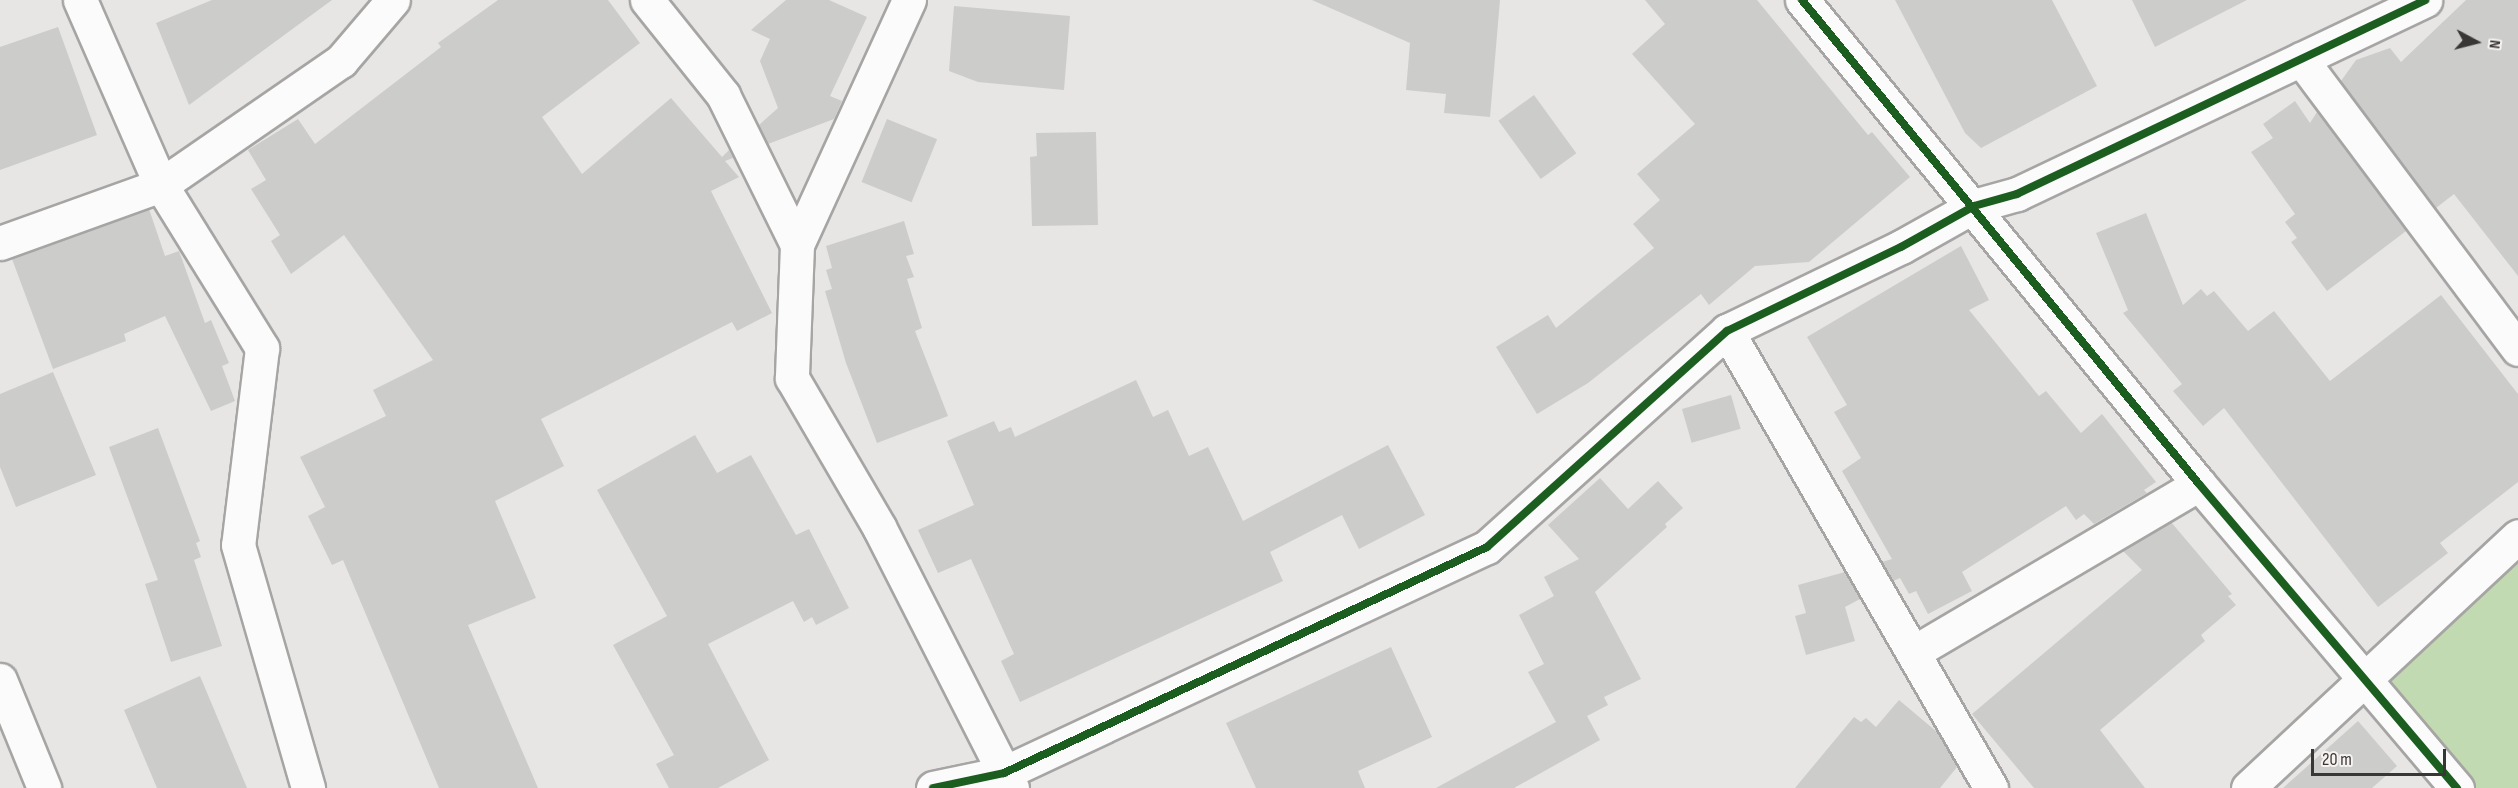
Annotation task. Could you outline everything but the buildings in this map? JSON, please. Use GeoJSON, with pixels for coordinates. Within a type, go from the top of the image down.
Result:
{"type":"FeatureCollection","features":[{"type":"Feature","properties":{"kind":"street"},"geometry":{"type":"LineString","coordinates":[[80,0],[161,185],[262,348],[238,545],[308,788]]}},
{"type":"Feature","properties":{"kind":"street"},"geometry":{"type":"LineString","coordinates":[[0,243],[161,185],[341,61],[393,0]]}},
{"type":"Feature","properties":{"kind":"street"},"geometry":{"type":"LineString","coordinates":[[647,0],[723,95],[797,245]]}},
{"type":"Feature","properties":{"kind":"street"},"geometry":{"type":"LineString","coordinates":[[909,0],[797,245],[792,378],[879,526],[1008,781]]}},
{"type":"Feature","properties":{"kind":"street"},"geometry":{"type":"LineString","coordinates":[[1802,0],[1974,206],[2199,484],[2366,677],[2457,788]]}},
{"type":"Feature","properties":{"kind":"street"},"geometry":{"type":"LineString","coordinates":[[933,788],[1008,781],[1487,547],[1727,331],[1901,247],[1974,206],[2017,194],[2425,0]]}},
{"type":"Feature","properties":{"kind":"street"},"geometry":{"type":"LineString","coordinates":[[2301,59],[2518,350]]}},
{"type":"Feature","properties":{"kind":"street"},"geometry":{"type":"LineString","coordinates":[[1727,331],[1991,788]]}},
{"type":"Feature","properties":{"kind":"street"},"geometry":{"type":"LineString","coordinates":[[1914,652],[2199,484]]}},
{"type":"Feature","properties":{"kind":"street"},"geometry":{"type":"LineString","coordinates":[[2248,788],[2518,536]]}},
{"type":"Feature","properties":{"kind":"street"},"geometry":{"type":"LineString","coordinates":[[0,680],[44,788]]}},
{"type":"Feature","properties":{"kind":"green space"},"geometry":{"type":"Polygon","coordinates":[[[2518,553],[2518,788],[2470,788],[2380,679],[2518,553]]]}},
{"type":"Feature","properties":{"kind":"cycle path"},"geometry":{"type":"LineString","coordinates":[[1802,0],[2199,484],[2457,788]]}},
{"type":"Feature","properties":{"kind":"cycle path"},"geometry":{"type":"LineString","coordinates":[[933,788],[1004,773],[1487,547],[1727,331],[1901,247],[1974,206],[2017,194],[2425,0]]}}]}
